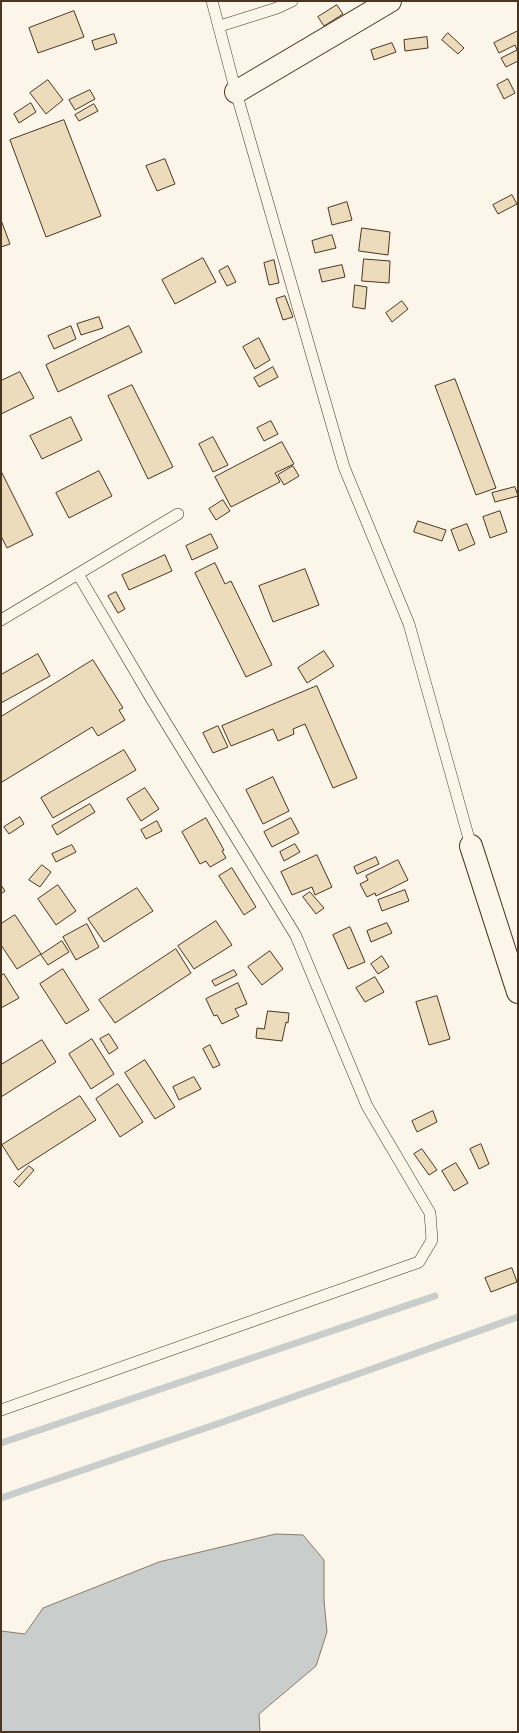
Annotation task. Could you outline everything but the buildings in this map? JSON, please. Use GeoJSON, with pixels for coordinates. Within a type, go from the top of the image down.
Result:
{"type":"FeatureCollection","features":[{"type":"Feature","properties":{"kind":"street"},"geometry":{"type":"LineString","coordinates":[[236,92],[390,1]]}},
{"type":"Feature","properties":{"kind":"street"},"geometry":{"type":"LineString","coordinates":[[471,846],[518,992]]}},
{"type":"Feature","properties":{"kind":"lane"},"geometry":{"type":"LineString","coordinates":[[212,1],[220,26],[236,92],[344,467],[409,624],[471,846]]}},
{"type":"Feature","properties":{"kind":"lane"},"geometry":{"type":"LineString","coordinates":[[220,26],[275,5],[292,1]]}},
{"type":"Feature","properties":{"kind":"lane"},"geometry":{"type":"LineString","coordinates":[[1,620],[178,514]]}},
{"type":"Feature","properties":{"kind":"lane"},"geometry":{"type":"LineString","coordinates":[[1,1410],[419,1262],[432,1240],[430,1213],[367,1106],[296,936],[152,700],[78,574]]}},
{"type":"Feature","properties":{"kind":"shaded area"},"geometry":{"type":"Polygon","coordinates":[[[276,1534],[303,1535],[324,1560],[324,1600],[327,1632],[316,1666],[259,1714],[260,1732],[1,1732],[1,1631],[25,1634],[43,1608],[159,1562],[276,1534]]]}},
{"type":"Feature","properties":{"kind":"waterway"},"geometry":{"type":"LineString","coordinates":[[1,1443],[435,1296]]}},
{"type":"Feature","properties":{"kind":"waterway"},"geometry":{"type":"LineString","coordinates":[[1,1498],[220,1423],[518,1317]]}}]}
